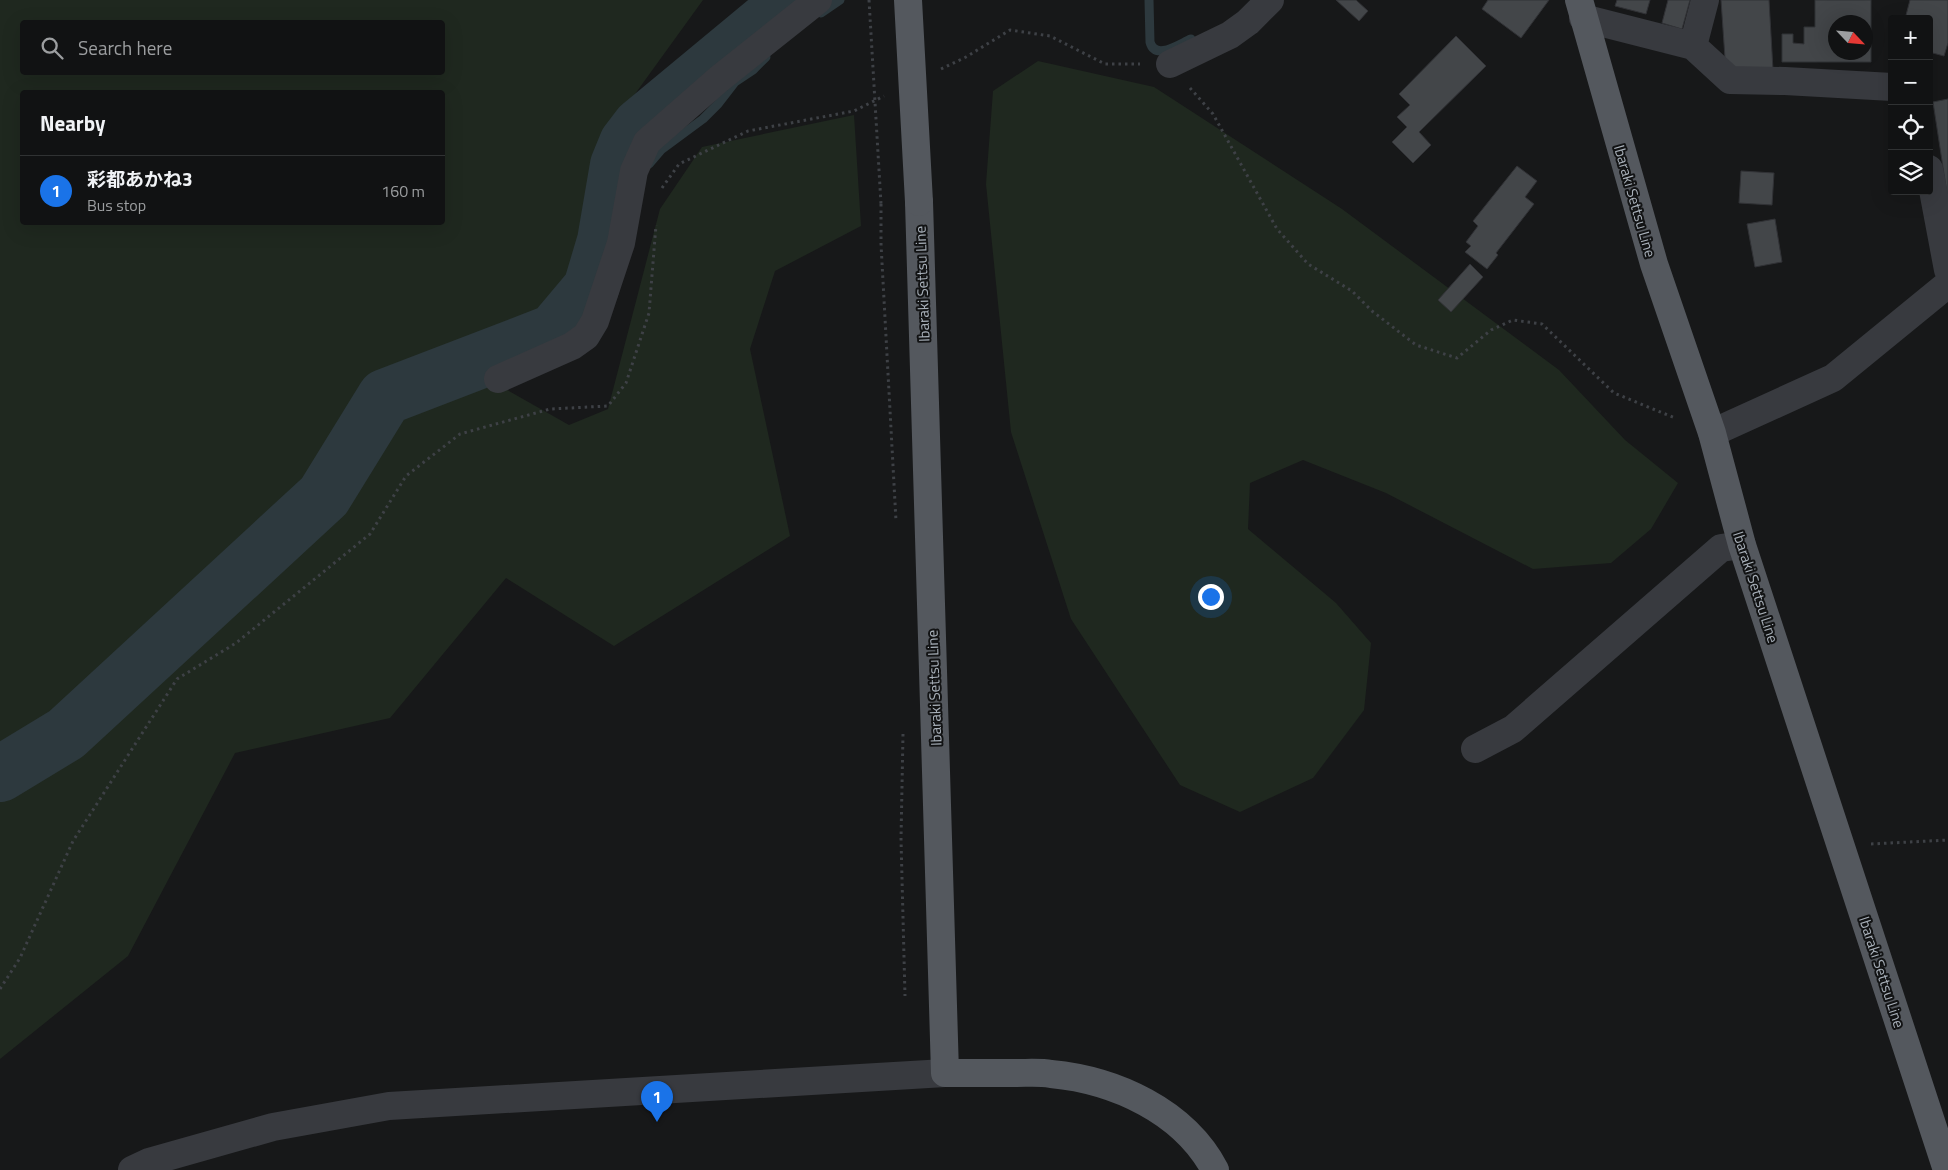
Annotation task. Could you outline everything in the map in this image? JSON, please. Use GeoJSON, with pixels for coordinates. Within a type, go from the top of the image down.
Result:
{"type":"FeatureCollection","features":[{"type":"Feature","properties":{"kind":"main road","name":"Ibaraki Settsu Line"},"geometry":{"type":"LineString","coordinates":[[908,0],[919,202],[945,1073]]}},
{"type":"Feature","properties":{"kind":"main road","name":"Ibaraki Settsu Line"},"geometry":{"type":"LineString","coordinates":[[1581,9],[1654,264],[1712,433],[1742,545],[1947,1170]]}},
{"type":"Feature","properties":{"kind":"main road"},"geometry":{"type":"LineString","coordinates":[[945,1073],[1051,1074],[1090,1081],[1122,1091],[1152,1106],[1174,1120],[1209,1158],[1215,1170]]}},
{"type":"Feature","properties":{"kind":"street"},"geometry":{"type":"LineString","coordinates":[[498,379],[572,346],[586,336],[595,321],[621,243],[634,171],[647,142],[719,79],[818,0]]}},
{"type":"Feature","properties":{"kind":"street"},"geometry":{"type":"LineString","coordinates":[[1170,64],[1230,35],[1248,22],[1270,0]]}},
{"type":"Feature","properties":{"kind":"street"},"geometry":{"type":"LineString","coordinates":[[1693,46],[1705,0]]}},
{"type":"Feature","properties":{"kind":"street"},"geometry":{"type":"LineString","coordinates":[[1581,9],[1693,46],[1730,80],[1888,87]]}},
{"type":"Feature","properties":{"kind":"street"},"geometry":{"type":"LineString","coordinates":[[1933,190],[1948,270]]}},
{"type":"Feature","properties":{"kind":"street"},"geometry":{"type":"LineString","coordinates":[[1712,433],[1833,378],[1948,284]]}},
{"type":"Feature","properties":{"kind":"street"},"geometry":{"type":"LineString","coordinates":[[1475,749],[1513,729],[1721,548],[1742,545]]}},
{"type":"Feature","properties":{"kind":"street"},"geometry":{"type":"LineString","coordinates":[[132,1170],[149,1162],[273,1128],[389,1106],[945,1073]]}},
{"type":"Feature","properties":{"kind":"path"},"geometry":{"type":"LineString","coordinates":[[869,0],[896,523]]}},
{"type":"Feature","properties":{"kind":"path"},"geometry":{"type":"LineString","coordinates":[[940,69],[966,57],[1010,30],[1050,36],[1105,64],[1170,64],[1213,114],[1277,229],[1308,264],[1352,292],[1372,311],[1416,345],[1457,358],[1491,330],[1513,320],[1542,324],[1614,393],[1712,433]]}},
{"type":"Feature","properties":{"kind":"path"},"geometry":{"type":"LineString","coordinates":[[658,195],[679,164],[748,131],[854,111],[888,94]]}},
{"type":"Feature","properties":{"kind":"path"},"geometry":{"type":"LineString","coordinates":[[0,989],[20,958],[73,842],[178,678],[236,643],[370,534],[406,476],[460,434],[550,410],[608,406],[626,383],[649,313],[656,223]]}},
{"type":"Feature","properties":{"kind":"path"},"geometry":{"type":"LineString","coordinates":[[903,731],[901,839],[905,996]]}},
{"type":"Feature","properties":{"kind":"path"},"geometry":{"type":"LineString","coordinates":[[1841,845],[1948,840]]}},
{"type":"Feature","properties":{"kind":"shaded area"},"geometry":{"type":"Polygon","coordinates":[[[0,0],[703,0],[614,123],[582,277],[493,382],[569,425],[608,409],[660,209],[702,147],[854,115],[861,226],[775,271],[750,349],[790,536],[614,646],[506,578],[390,718],[235,753],[128,956],[0,1059],[0,0]]]}},
{"type":"Feature","properties":{"kind":"shaded area"},"geometry":{"type":"Polygon","coordinates":[[[1038,61],[1154,87],[1342,209],[1559,370],[1625,440],[1678,483],[1651,529],[1611,563],[1533,569],[1386,493],[1303,460],[1250,483],[1248,529],[1336,603],[1371,643],[1364,710],[1313,778],[1240,812],[1180,785],[1071,619],[1011,432],[986,184],[993,91],[1038,61]]]}},
{"type":"Feature","properties":{"kind":"building"},"geometry":{"type":"Polygon","coordinates":[[[1336,0],[1356,0],[1368,11],[1359,21],[1336,0]]]}},
{"type":"Feature","properties":{"kind":"building"},"geometry":{"type":"Polygon","coordinates":[[[1488,0],[1549,0],[1521,38],[1482,9],[1488,0]]]}},
{"type":"Feature","properties":{"kind":"building"},"geometry":{"type":"Polygon","coordinates":[[[1617,0],[1650,0],[1646,14],[1615,6],[1617,0]]]}},
{"type":"Feature","properties":{"kind":"building"},"geometry":{"type":"Polygon","coordinates":[[[1668,0],[1690,0],[1682,29],[1662,23],[1668,0]]]}},
{"type":"Feature","properties":{"kind":"building"},"geometry":{"type":"Polygon","coordinates":[[[1721,0],[1769,0],[1773,70],[1726,73],[1721,0]]]}},
{"type":"Feature","properties":{"kind":"building"},"geometry":{"type":"Polygon","coordinates":[[[1815,0],[1871,0],[1871,15],[1828,15],[1828,60],[1871,60],[1871,62],[1782,62],[1782,34],[1793,34],[1793,43],[1804,44],[1804,27],[1815,27],[1815,0]]]}},
{"type":"Feature","properties":{"kind":"building"},"geometry":{"type":"Polygon","coordinates":[[[1910,0],[1948,0],[1948,43],[1944,56],[1933,53],[1933,15],[1906,15],[1910,0]]]}},
{"type":"Feature","properties":{"kind":"building"},"geometry":{"type":"Polygon","coordinates":[[[1456,36],[1486,66],[1419,132],[1431,145],[1413,163],[1392,142],[1407,127],[1397,117],[1410,105],[1399,94],[1456,36]]]}},
{"type":"Feature","properties":{"kind":"building"},"geometry":{"type":"Polygon","coordinates":[[[1948,99],[1948,200],[1933,102],[1948,99]]]}},
{"type":"Feature","properties":{"kind":"building"},"geometry":{"type":"Polygon","coordinates":[[[1517,166],[1537,181],[1525,197],[1534,204],[1496,253],[1498,255],[1487,269],[1465,252],[1471,246],[1466,242],[1478,226],[1473,221],[1517,166]]]}},
{"type":"Feature","properties":{"kind":"building"},"geometry":{"type":"Polygon","coordinates":[[[1741,171],[1774,173],[1772,205],[1739,203],[1741,171]]]}},
{"type":"Feature","properties":{"kind":"building"},"geometry":{"type":"Polygon","coordinates":[[[1775,219],[1782,262],[1755,267],[1747,224],[1775,219]]]}},
{"type":"Feature","properties":{"kind":"building"},"geometry":{"type":"Polygon","coordinates":[[[1470,264],[1483,277],[1451,312],[1438,300],[1470,264]]]}},
{"type":"Feature","properties":{"kind":"waterway"},"geometry":{"type":"LineString","coordinates":[[0,774],[66,734],[324,496],[385,397],[554,332],[591,288],[605,241],[618,165],[627,143],[640,126],[792,0]]}},
{"type":"Feature","properties":{"kind":"waterway"},"geometry":{"type":"LineString","coordinates":[[821,13],[840,0]]}},
{"type":"Feature","properties":{"kind":"waterway"},"geometry":{"type":"LineString","coordinates":[[1149,0],[1150,42],[1153,48],[1162,51],[1191,39]]}},
{"type":"Feature","properties":{"kind":"waterway"},"geometry":{"type":"LineString","coordinates":[[649,164],[661,150],[703,119],[718,104],[735,82],[753,70],[766,57]]}},
{"type":"Feature","properties":{"kind":"place","name":"彩都あかね3"},"geometry":{"type":"Point","coordinates":[657,1122]}}]}
